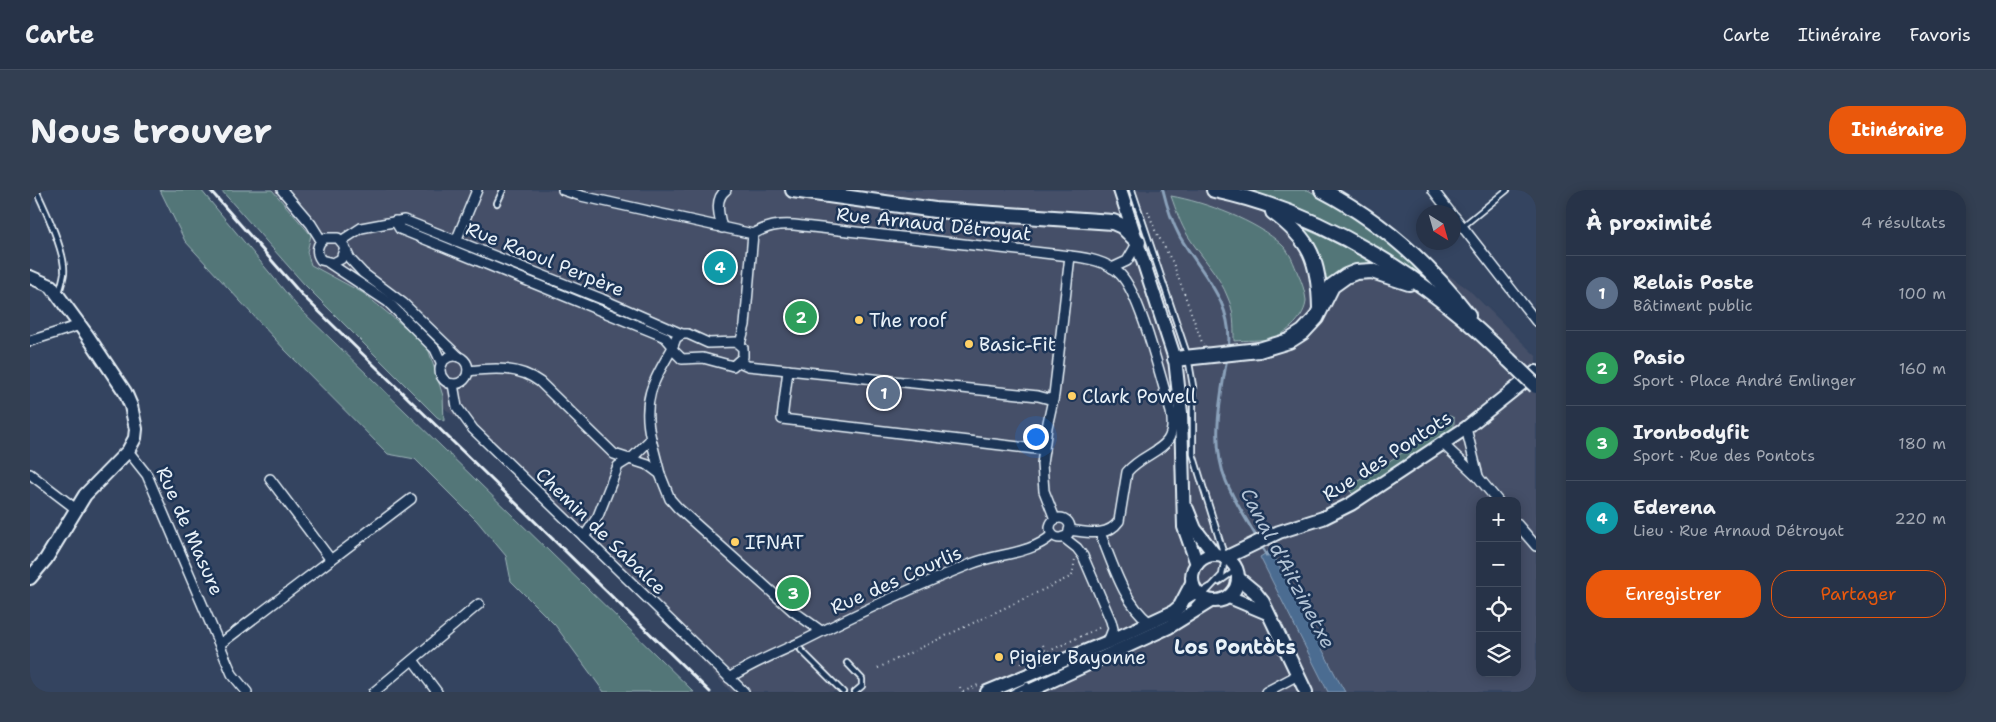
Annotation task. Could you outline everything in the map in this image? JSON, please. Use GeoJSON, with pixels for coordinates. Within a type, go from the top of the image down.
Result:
{"type":"FeatureCollection","features":[{"type":"Feature","properties":{"kind":"main road"},"geometry":{"type":"LineString","coordinates":[[793,190],[935,210],[1113,222],[1122,226],[1138,242]]}},
{"type":"Feature","properties":{"kind":"main road"},"geometry":{"type":"LineString","coordinates":[[1214,190],[1260,203],[1303,219],[1369,251],[1424,288],[1479,329]]}},
{"type":"Feature","properties":{"kind":"main road"},"geometry":{"type":"LineString","coordinates":[[1322,190],[1397,239],[1455,298],[1479,329],[1536,386]]}},
{"type":"Feature","properties":{"kind":"main road"},"geometry":{"type":"LineString","coordinates":[[1260,203],[1294,229],[1305,242],[1318,271],[1320,308]]}},
{"type":"Feature","properties":{"kind":"main road"},"geometry":{"type":"LineString","coordinates":[[1182,358],[1270,348],[1289,341],[1303,332],[1316,318],[1332,286],[1346,276],[1356,272],[1372,270],[1424,288]]}},
{"type":"Feature","properties":{"kind":"street"},"geometry":{"type":"LineString","coordinates":[[282,190],[321,240]]}},
{"type":"Feature","properties":{"kind":"street"},"geometry":{"type":"LineString","coordinates":[[456,241],[477,190]]}},
{"type":"Feature","properties":{"kind":"street"},"geometry":{"type":"LineString","coordinates":[[563,190],[581,196],[753,234],[745,325],[740,344],[743,352],[739,362]]}},
{"type":"Feature","properties":{"kind":"street"},"geometry":{"type":"LineString","coordinates":[[722,228],[718,208],[719,200],[726,190]]}},
{"type":"Feature","properties":{"kind":"street"},"geometry":{"type":"LineString","coordinates":[[1120,190],[1182,358],[1181,413],[1185,504],[1184,527],[1197,564],[1192,573],[1200,594]]}},
{"type":"Feature","properties":{"kind":"street"},"geometry":{"type":"LineString","coordinates":[[1433,190],[1445,205]]}},
{"type":"Feature","properties":{"kind":"street","name":"Rue Raoul Perpère"},"geometry":{"type":"LineString","coordinates":[[343,245],[361,228],[404,220],[602,299],[682,334],[688,334],[708,343],[730,341],[740,344]]}},
{"type":"Feature","properties":{"kind":"street","name":"Rue Raoul Perpère"},"geometry":{"type":"LineString","coordinates":[[395,221],[400,229],[658,334],[682,358],[703,358],[733,366],[739,362],[748,366],[1038,396],[1053,400]]}},
{"type":"Feature","properties":{"kind":"street","name":"Rue Arnaud Détroyat"},"geometry":{"type":"LineString","coordinates":[[753,234],[765,227],[794,224],[1087,258],[1112,268],[1120,274],[1132,290],[1172,419],[1170,438],[1167,444],[1132,466],[1127,472],[1119,521],[1114,528],[1100,533]]}},
{"type":"Feature","properties":{"kind":"street"},"geometry":{"type":"LineString","coordinates":[[1462,227],[1536,321]]}},
{"type":"Feature","properties":{"kind":"street"},"geometry":{"type":"LineString","coordinates":[[334,237],[343,245],[363,272],[402,303],[466,363],[468,371],[461,382],[453,384],[446,381],[441,375],[442,364],[435,348],[388,302],[319,256],[317,248],[321,240],[334,237]]}},
{"type":"Feature","properties":{"kind":"street"},"geometry":{"type":"LineString","coordinates":[[1112,268],[1126,261],[1138,242]]}},
{"type":"Feature","properties":{"kind":"street"},"geometry":{"type":"LineString","coordinates":[[329,264],[338,262],[343,245]]}},
{"type":"Feature","properties":{"kind":"street"},"geometry":{"type":"LineString","coordinates":[[1055,519],[1042,480],[1044,450],[1053,400],[1070,256]]}},
{"type":"Feature","properties":{"kind":"street"},"geometry":{"type":"LineString","coordinates":[[30,277],[55,291],[80,325],[125,392],[131,406],[136,429],[135,438],[128,451],[85,495],[46,559],[30,578]]}},
{"type":"Feature","properties":{"kind":"street"},"geometry":{"type":"LineString","coordinates":[[30,341],[80,325]]}},
{"type":"Feature","properties":{"kind":"street"},"geometry":{"type":"LineString","coordinates":[[682,334],[672,347],[659,372],[646,406],[646,418],[660,474],[670,499],[793,611],[821,631]]}},
{"type":"Feature","properties":{"kind":"street"},"geometry":{"type":"LineString","coordinates":[[442,364],[451,356],[459,357]]}},
{"type":"Feature","properties":{"kind":"street"},"geometry":{"type":"LineString","coordinates":[[468,371],[501,368],[532,376],[614,454],[648,465],[660,474]]}},
{"type":"Feature","properties":{"kind":"street"},"geometry":{"type":"LineString","coordinates":[[788,370],[782,419],[1044,450]]}},
{"type":"Feature","properties":{"kind":"street","name":"Rue des Pontots"},"geometry":{"type":"LineString","coordinates":[[1197,564],[1205,558],[1220,556],[1246,548],[1271,536],[1334,513],[1466,428],[1536,372]]}},
{"type":"Feature","properties":{"kind":"street","name":"Chemin de Sabalce"},"geometry":{"type":"LineString","coordinates":[[453,384],[457,407],[473,429],[744,692]]}},
{"type":"Feature","properties":{"kind":"street"},"geometry":{"type":"LineString","coordinates":[[1466,428],[1478,477]]}},
{"type":"Feature","properties":{"kind":"street"},"geometry":{"type":"LineString","coordinates":[[584,537],[598,516],[618,466],[628,460],[651,439]]}},
{"type":"Feature","properties":{"kind":"street"},"geometry":{"type":"LineString","coordinates":[[1443,444],[1478,477],[1495,497]]}},
{"type":"Feature","properties":{"kind":"street","name":"Rue de Masure"},"geometry":{"type":"LineString","coordinates":[[128,451],[147,475],[235,680],[247,692]]}},
{"type":"Feature","properties":{"kind":"street"},"geometry":{"type":"LineString","coordinates":[[30,474],[76,509]]}},
{"type":"Feature","properties":{"kind":"street"},"geometry":{"type":"LineString","coordinates":[[270,479],[331,560]]}},
{"type":"Feature","properties":{"kind":"street"},"geometry":{"type":"LineString","coordinates":[[220,644],[411,499]]}},
{"type":"Feature","properties":{"kind":"street"},"geometry":{"type":"LineString","coordinates":[[1185,504],[1195,529],[1263,602],[1306,692]]}},
{"type":"Feature","properties":{"kind":"street"},"geometry":{"type":"LineString","coordinates":[[1055,519],[1050,526],[1052,535],[1100,533],[1123,589],[1136,610],[1150,623]]}},
{"type":"Feature","properties":{"kind":"street"},"geometry":{"type":"LineString","coordinates":[[1055,519],[1064,519],[1068,524],[1066,533],[1083,556],[1111,621],[1113,629],[1108,642]]}},
{"type":"Feature","properties":{"kind":"street"},"geometry":{"type":"LineString","coordinates":[[1521,529],[1536,546]]}},
{"type":"Feature","properties":{"kind":"street","name":"Rue des Courlis"},"geometry":{"type":"LineString","coordinates":[[729,678],[821,631],[973,563],[1042,544],[1052,535]]}},
{"type":"Feature","properties":{"kind":"street"},"geometry":{"type":"LineString","coordinates":[[983,688],[1108,642],[1163,617],[1200,594],[1223,600],[1229,597],[1234,591],[1237,574],[1246,548]]}},
{"type":"Feature","properties":{"kind":"street"},"geometry":{"type":"LineString","coordinates":[[1027,692],[1169,627],[1200,594]]}},
{"type":"Feature","properties":{"kind":"street"},"geometry":{"type":"LineString","coordinates":[[1229,597],[1267,613]]}},
{"type":"Feature","properties":{"kind":"street"},"geometry":{"type":"LineString","coordinates":[[374,692],[479,604]]}},
{"type":"Feature","properties":{"kind":"street"},"geometry":{"type":"LineString","coordinates":[[413,660],[437,692]]}},
{"type":"Feature","properties":{"kind":"street"},"geometry":{"type":"LineString","coordinates":[[1266,692],[1298,675]]}},
{"type":"Feature","properties":{"kind":"lane"},"geometry":{"type":"LineString","coordinates":[[36,190],[52,227],[63,264],[64,272],[55,291]]}},
{"type":"Feature","properties":{"kind":"lane"},"geometry":{"type":"LineString","coordinates":[[498,203],[503,190]]}},
{"type":"Feature","properties":{"kind":"lane"},"geometry":{"type":"LineString","coordinates":[[1132,190],[1192,386],[1193,454],[1220,556],[1222,575],[1216,584]]}},
{"type":"Feature","properties":{"kind":"lane"},"geometry":{"type":"LineString","coordinates":[[1462,227],[1507,190]]}},
{"type":"Feature","properties":{"kind":"lane"},"geometry":{"type":"LineString","coordinates":[[1013,692],[1174,619],[1200,594],[1237,574]]}},
{"type":"Feature","properties":{"kind":"lane"},"geometry":{"type":"LineString","coordinates":[[1133,638],[1163,617]]}},
{"type":"Feature","properties":{"kind":"lane"},"geometry":{"type":"LineString","coordinates":[[801,650],[843,692]]}},
{"type":"Feature","properties":{"kind":"lane"},"geometry":{"type":"LineString","coordinates":[[848,663],[862,679],[862,686],[854,692]]}},
{"type":"Feature","properties":{"kind":"lane"},"geometry":{"type":"LineString","coordinates":[[1023,692],[1045,677]]}},
{"type":"Feature","properties":{"kind":"path"},"geometry":{"type":"LineString","coordinates":[[1147,206],[1155,230],[1173,263],[1208,354]]}},
{"type":"Feature","properties":{"kind":"path"},"geometry":{"type":"LineString","coordinates":[[878,668],[1072,576]]}},
{"type":"Feature","properties":{"kind":"path"},"geometry":{"type":"LineString","coordinates":[[1016,667],[1111,621]]}},
{"type":"Feature","properties":{"kind":"path"},"geometry":{"type":"LineString","coordinates":[[1043,645],[1046,652]]}},
{"type":"Feature","properties":{"kind":"path"},"geometry":{"type":"LineString","coordinates":[[960,687],[962,692],[972,688],[983,688]]}},
{"type":"Feature","properties":{"kind":"path"},"geometry":{"type":"LineString","coordinates":[[972,688],[974,692]]}},
{"type":"Feature","properties":{"kind":"shaded area"},"geometry":{"type":"Polygon","coordinates":[[[272,190],[1328,190],[1468,289],[1536,356],[1536,692],[731,692],[584,537],[479,436],[444,408],[443,396],[427,345],[363,293],[311,265],[307,252],[311,234],[272,190]]]}},
{"type":"Feature","properties":{"kind":"shaded area"},"geometry":{"type":"Polygon","coordinates":[[[1271,550],[1345,692],[1328,692],[1260,557],[1271,550]]]}},
{"type":"Feature","properties":{"kind":"green space"},"geometry":{"type":"Polygon","coordinates":[[[160,190],[201,190],[298,307],[694,692],[604,692],[555,625],[511,581],[506,556],[477,521],[415,459],[388,454],[285,350],[185,241],[160,190]]]}},
{"type":"Feature","properties":{"kind":"green space"},"geometry":{"type":"Polygon","coordinates":[[[221,190],[272,190],[311,235],[307,252],[311,265],[363,293],[427,345],[443,396],[444,421],[437,417],[304,284],[221,190]]]}},
{"type":"Feature","properties":{"kind":"green space"},"geometry":{"type":"Polygon","coordinates":[[[1245,190],[1308,190],[1371,227],[1404,253],[1437,285],[1391,256],[1321,219],[1245,190]]]}},
{"type":"Feature","properties":{"kind":"green space"},"geometry":{"type":"Polygon","coordinates":[[[1171,196],[1230,214],[1259,228],[1285,248],[1292,258],[1301,280],[1306,300],[1303,312],[1295,324],[1284,333],[1272,338],[1234,341],[1233,313],[1224,289],[1185,231],[1171,196]]]}},
{"type":"Feature","properties":{"kind":"green space"},"geometry":{"type":"Polygon","coordinates":[[[1298,226],[1332,241],[1381,268],[1325,286],[1298,226]]]}},
{"type":"Feature","properties":{"kind":"green space"},"geometry":{"type":"Polygon","coordinates":[[[1450,416],[1454,418],[1454,427],[1450,432],[1358,493],[1353,494],[1350,491],[1352,485],[1439,429],[1438,420],[1450,416]]]}},
{"type":"Feature","properties":{"kind":"waterway"},"geometry":{"type":"LineString","coordinates":[[1163,190],[1170,214],[1180,237],[1206,276],[1221,303],[1229,334],[1228,351]]}},
{"type":"Feature","properties":{"kind":"waterway","name":"Canal d'Aitzinetxe"},"geometry":{"type":"LineString","coordinates":[[1227,357],[1218,419],[1221,466],[1229,488],[1257,538]]}},
{"type":"Feature","properties":{"kind":"waterway","name":"Canal d'Aitzinetxe"},"geometry":{"type":"LineString","coordinates":[[1260,544],[1267,556]]}},
{"type":"Feature","properties":{"kind":"railway"},"geometry":{"type":"LineString","coordinates":[[210,190],[302,295],[710,692]]}},
{"type":"Feature","properties":{"kind":"place","name":"Ederena"},"geometry":{"type":"Point","coordinates":[720,267]}},
{"type":"Feature","properties":{"kind":"place","name":"Pasio"},"geometry":{"type":"Point","coordinates":[801,317]}},
{"type":"Feature","properties":{"kind":"place","name":"The roof"},"geometry":{"type":"Point","coordinates":[859,320]}},
{"type":"Feature","properties":{"kind":"place","name":"Basic-Fit"},"geometry":{"type":"Point","coordinates":[969,344]}},
{"type":"Feature","properties":{"kind":"place","name":"Relais Poste"},"geometry":{"type":"Point","coordinates":[884,393]}},
{"type":"Feature","properties":{"kind":"place","name":"Clark Powell"},"geometry":{"type":"Point","coordinates":[1072,396]}},
{"type":"Feature","properties":{"kind":"place","name":"IFNAT"},"geometry":{"type":"Point","coordinates":[735,542]}},
{"type":"Feature","properties":{"kind":"place","name":"Ironbodyfit"},"geometry":{"type":"Point","coordinates":[793,593]}},
{"type":"Feature","properties":{"kind":"place","name":"Pigier Bayonne"},"geometry":{"type":"Point","coordinates":[999,657]}},
{"type":"Feature","properties":{"kind":"district","name":"Los Pontòts"},"geometry":{"type":"Point","coordinates":[1235,647]}}]}
